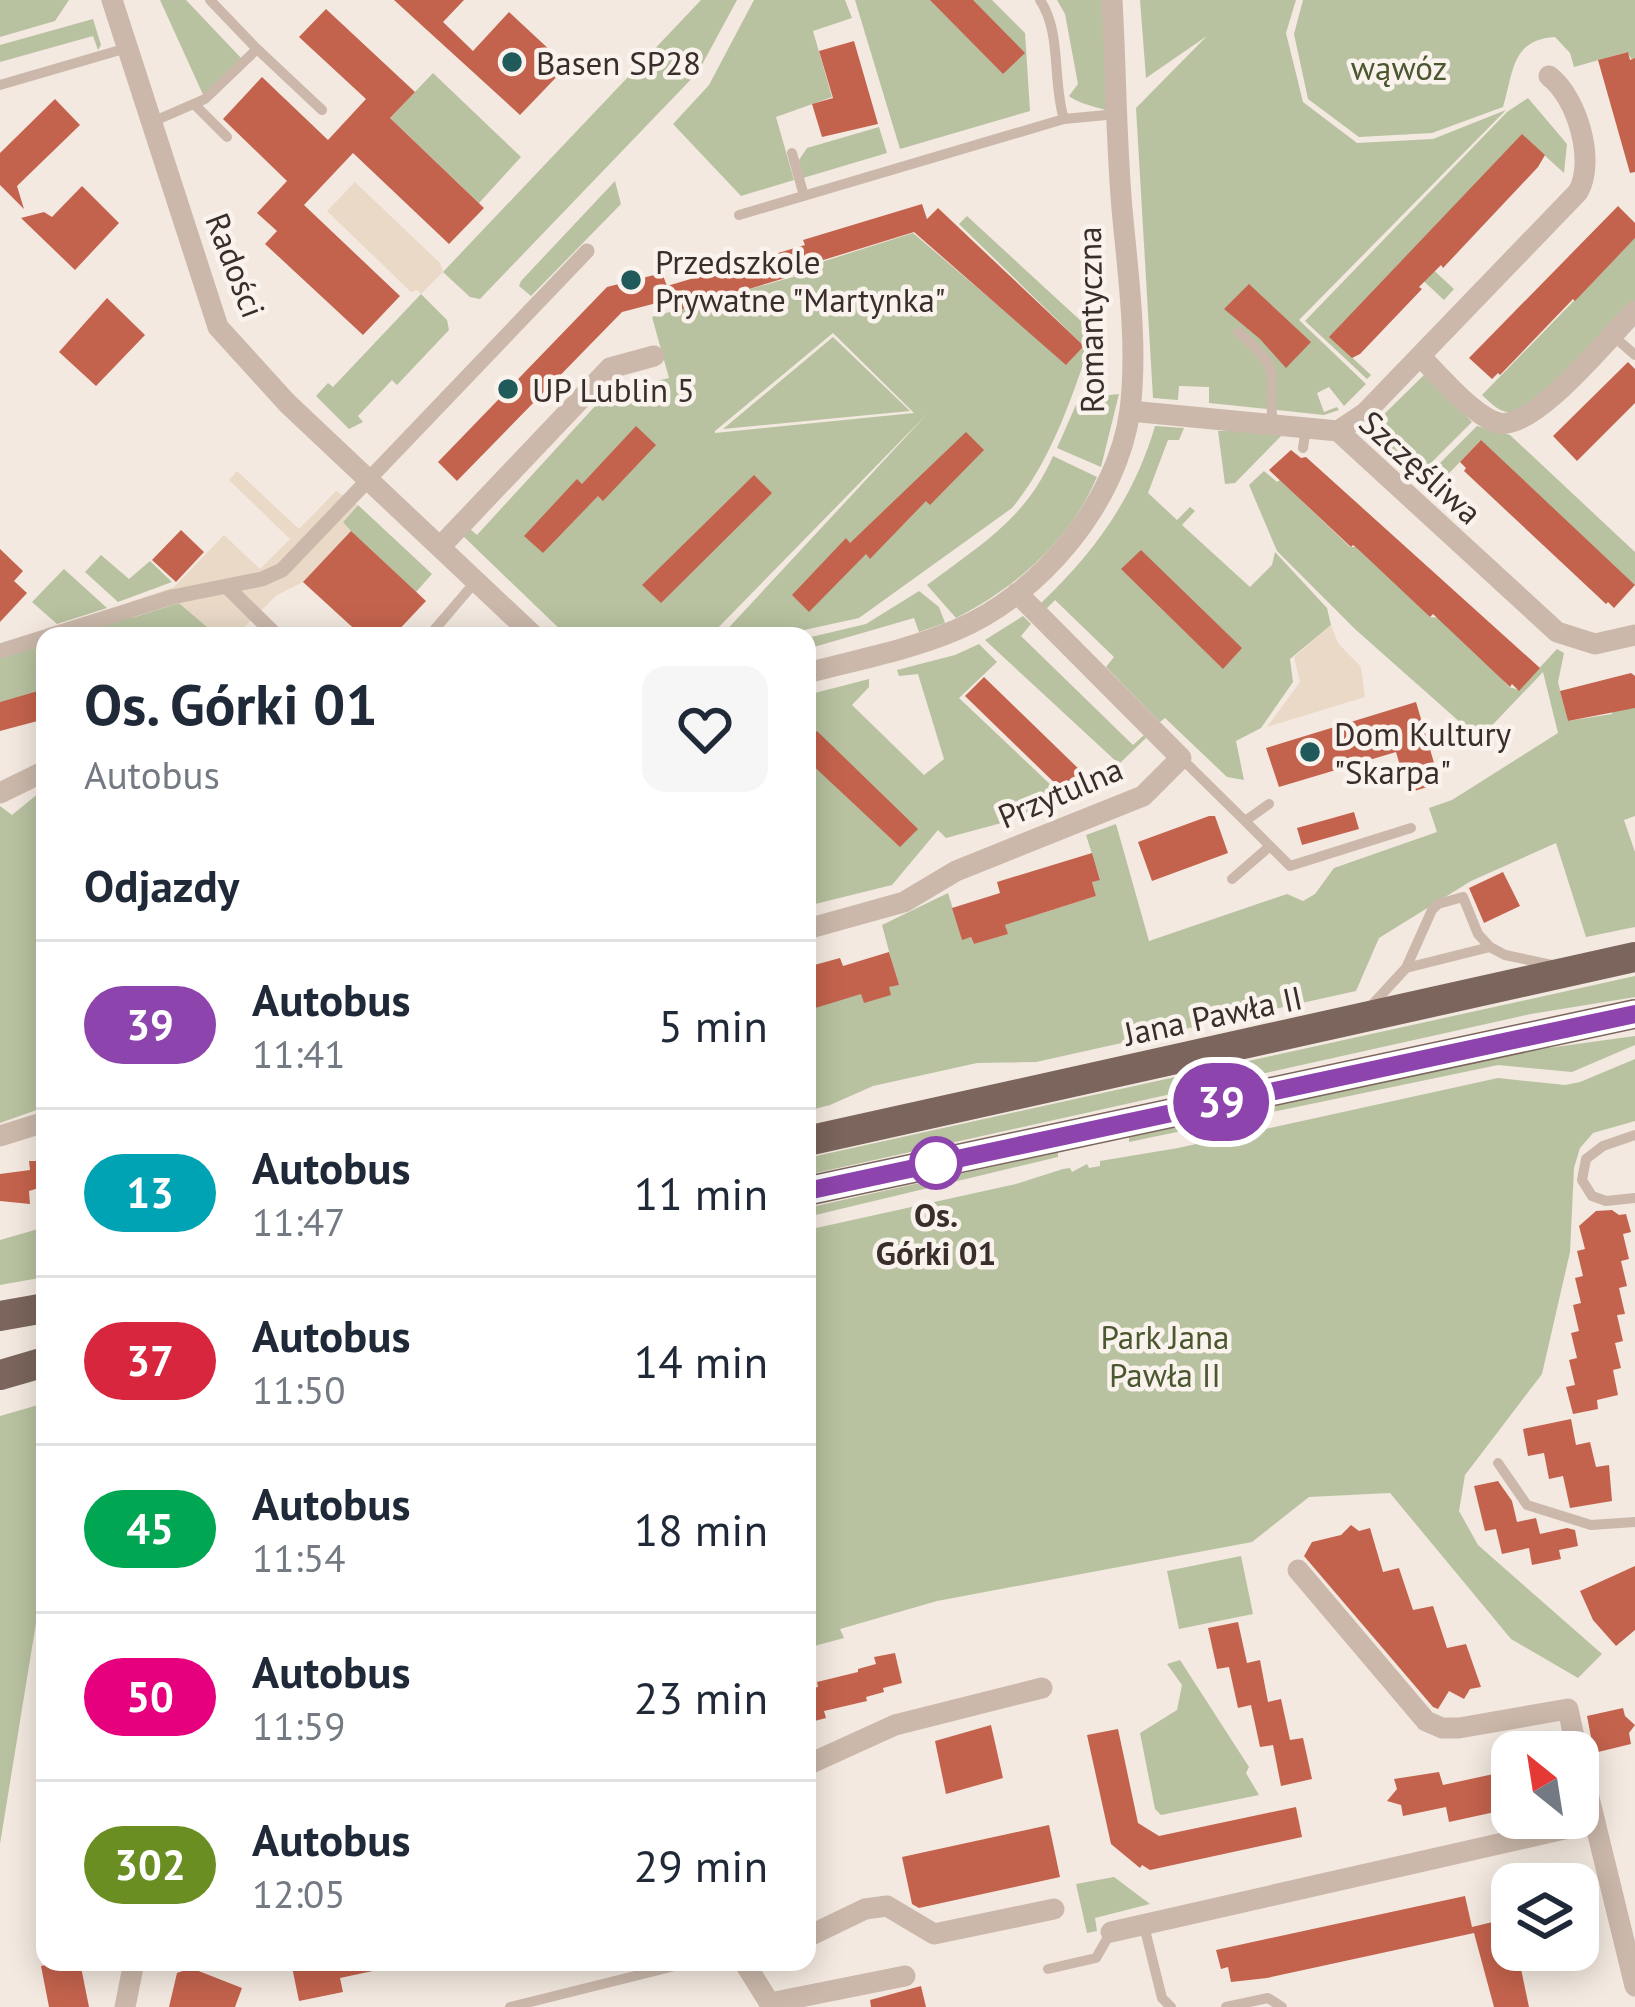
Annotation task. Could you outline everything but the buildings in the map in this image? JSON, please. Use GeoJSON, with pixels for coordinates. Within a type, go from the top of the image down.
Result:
{"type":"FeatureCollection","features":[{"type":"Feature","properties":{"kind":"main road","name":"Jana Pawła II"},"geometry":{"type":"LineString","coordinates":[[816,1139],[1635,957]]}},
{"type":"Feature","properties":{"kind":"main road"},"geometry":{"type":"LineString","coordinates":[[816,1189],[1635,1014]]}},
{"type":"Feature","properties":{"kind":"main road"},"geometry":{"type":"LineString","coordinates":[[0,1316],[36,1310]]}},
{"type":"Feature","properties":{"kind":"main road"},"geometry":{"type":"LineString","coordinates":[[0,1375],[36,1365]]}},
{"type":"Feature","properties":{"kind":"street","name":"Radości"},"geometry":{"type":"LineString","coordinates":[[112,0],[218,327],[287,404],[525,627]]}},
{"type":"Feature","properties":{"kind":"street","name":"Romantyczna"},"geometry":{"type":"LineString","coordinates":[[816,670],[956,631],[1017,593],[1046,568],[1091,510],[1110,474],[1130,411],[1130,325],[1112,0]]}},
{"type":"Feature","properties":{"kind":"street"},"geometry":{"type":"LineString","coordinates":[[1338,431],[1365,413],[1583,184],[1578,123],[1557,82],[1549,76]]}},
{"type":"Feature","properties":{"kind":"street"},"geometry":{"type":"LineString","coordinates":[[76,627],[282,570],[587,251]]}},
{"type":"Feature","properties":{"kind":"street"},"geometry":{"type":"LineString","coordinates":[[1420,356],[1482,415],[1511,424],[1535,412],[1635,311]]}},
{"type":"Feature","properties":{"kind":"street"},"geometry":{"type":"LineString","coordinates":[[440,547],[610,368],[654,356]]}},
{"type":"Feature","properties":{"kind":"street","name":"Szczęśliwa"},"geometry":{"type":"LineString","coordinates":[[1130,411],[1273,425],[1305,438],[1338,431],[1557,632],[1595,644],[1635,635]]}},
{"type":"Feature","properties":{"kind":"street"},"geometry":{"type":"LineString","coordinates":[[227,587],[268,627]]}},
{"type":"Feature","properties":{"kind":"street","name":"Przytulna"},"geometry":{"type":"LineString","coordinates":[[816,926],[904,902],[935,877],[1143,796],[1181,758],[1017,593]]}},
{"type":"Feature","properties":{"kind":"street"},"geometry":{"type":"LineString","coordinates":[[0,651],[36,640]]}},
{"type":"Feature","properties":{"kind":"street"},"geometry":{"type":"LineString","coordinates":[[0,793],[36,775]]}},
{"type":"Feature","properties":{"kind":"street"},"geometry":{"type":"LineString","coordinates":[[0,1136],[36,1125]]}},
{"type":"Feature","properties":{"kind":"street"},"geometry":{"type":"LineString","coordinates":[[1298,1570],[1426,1721],[1442,1729],[1459,1728],[1568,1709],[1573,1731]]}},
{"type":"Feature","properties":{"kind":"street"},"geometry":{"type":"LineString","coordinates":[[816,1762],[895,1725],[1042,1688]]}},
{"type":"Feature","properties":{"kind":"street"},"geometry":{"type":"LineString","coordinates":[[1599,1838],[1635,1986]]}},
{"type":"Feature","properties":{"kind":"street"},"geometry":{"type":"LineString","coordinates":[[1111,1932],[1521,1839]]}},
{"type":"Feature","properties":{"kind":"street"},"geometry":{"type":"LineString","coordinates":[[816,1933],[865,1909],[887,1906],[934,1934],[1054,1909]]}},
{"type":"Feature","properties":{"kind":"street"},"geometry":{"type":"LineString","coordinates":[[125,2007],[132,1971]]}},
{"type":"Feature","properties":{"kind":"street"},"geometry":{"type":"LineString","coordinates":[[750,1971],[771,2005],[905,1976]]}},
{"type":"Feature","properties":{"kind":"lane"},"geometry":{"type":"LineString","coordinates":[[210,0],[322,110]]}},
{"type":"Feature","properties":{"kind":"lane"},"geometry":{"type":"LineString","coordinates":[[1040,0],[1051,26],[1056,95],[1064,119]]}},
{"type":"Feature","properties":{"kind":"lane"},"geometry":{"type":"LineString","coordinates":[[0,86],[127,48]]}},
{"type":"Feature","properties":{"kind":"lane"},"geometry":{"type":"LineString","coordinates":[[152,122],[205,99],[257,49]]}},
{"type":"Feature","properties":{"kind":"lane"},"geometry":{"type":"LineString","coordinates":[[194,104],[227,137]]}},
{"type":"Feature","properties":{"kind":"lane"},"geometry":{"type":"LineString","coordinates":[[739,215],[1064,119],[1119,114]]}},
{"type":"Feature","properties":{"kind":"lane"},"geometry":{"type":"LineString","coordinates":[[791,153],[803,196]]}},
{"type":"Feature","properties":{"kind":"lane"},"geometry":{"type":"LineString","coordinates":[[1238,332],[1269,358],[1273,425]]}},
{"type":"Feature","properties":{"kind":"lane"},"geometry":{"type":"LineString","coordinates":[[1612,335],[1635,355]]}},
{"type":"Feature","properties":{"kind":"lane"},"geometry":{"type":"LineString","coordinates":[[437,627],[476,580]]}},
{"type":"Feature","properties":{"kind":"lane"},"geometry":{"type":"LineString","coordinates":[[1181,758],[1290,866],[1411,828]]}},
{"type":"Feature","properties":{"kind":"lane"},"geometry":{"type":"LineString","coordinates":[[1245,821],[1269,804]]}},
{"type":"Feature","properties":{"kind":"lane"},"geometry":{"type":"LineString","coordinates":[[1232,879],[1270,846]]}},
{"type":"Feature","properties":{"kind":"lane"},"geometry":{"type":"LineString","coordinates":[[1358,1020],[1406,968],[1424,941],[1426,925],[1438,904],[1463,897],[1471,929],[1490,947],[1505,955],[1579,970]]}},
{"type":"Feature","properties":{"kind":"lane"},"geometry":{"type":"LineString","coordinates":[[1426,925],[1441,921]]}},
{"type":"Feature","properties":{"kind":"lane"},"geometry":{"type":"LineString","coordinates":[[1406,968],[1490,947]]}},
{"type":"Feature","properties":{"kind":"lane"},"geometry":{"type":"LineString","coordinates":[[1635,1135],[1603,1146],[1586,1159],[1582,1180],[1592,1196],[1606,1201],[1635,1198]]}},
{"type":"Feature","properties":{"kind":"lane"},"geometry":{"type":"LineString","coordinates":[[1498,1462],[1527,1505],[1591,1525],[1635,1522]]}},
{"type":"Feature","properties":{"kind":"lane"},"geometry":{"type":"LineString","coordinates":[[1144,1926],[1162,1998],[1171,2007]]}},
{"type":"Feature","properties":{"kind":"lane"},"geometry":{"type":"LineString","coordinates":[[1048,1969],[1096,1958],[1111,1932]]}},
{"type":"Feature","properties":{"kind":"lane"},"geometry":{"type":"LineString","coordinates":[[510,2007],[655,1971]]}},
{"type":"Feature","properties":{"kind":"lane"},"geometry":{"type":"LineString","coordinates":[[1226,2007],[1268,1998],[1282,2007]]}},
{"type":"Feature","properties":{"kind":"green space"},"geometry":{"type":"Polygon","coordinates":[[[0,0],[69,0],[55,21],[0,37],[0,0]]]}},
{"type":"Feature","properties":{"kind":"green space"},"geometry":{"type":"Polygon","coordinates":[[[160,0],[186,0],[241,58],[205,99],[160,0]]]}},
{"type":"Feature","properties":{"kind":"green space"},"geometry":{"type":"Polygon","coordinates":[[[701,0],[737,0],[698,72],[480,299],[470,297],[443,272],[701,0]]]}},
{"type":"Feature","properties":{"kind":"green space"},"geometry":{"type":"Polygon","coordinates":[[[754,0],[845,0],[852,18],[813,31],[832,97],[776,117],[794,180],[741,196],[673,124],[709,85],[754,0]]]}},
{"type":"Feature","properties":{"kind":"green space"},"geometry":{"type":"Polygon","coordinates":[[[855,0],[992,0],[1025,33],[1030,111],[900,149],[855,0]]]}},
{"type":"Feature","properties":{"kind":"green space"},"geometry":{"type":"Polygon","coordinates":[[[1057,0],[1108,0],[1119,114],[1069,96],[1078,84],[1065,14],[1057,0]]]}},
{"type":"Feature","properties":{"kind":"green space"},"geometry":{"type":"Polygon","coordinates":[[[1140,0],[1296,0],[1286,33],[1303,102],[1357,143],[1433,139],[1506,110],[1299,320],[1366,384],[1344,406],[1329,387],[1317,393],[1324,412],[1339,410],[1324,415],[1209,403],[1209,387],[1179,386],[1178,400],[1153,398],[1136,108],[1207,36],[1146,78],[1140,0]]]}},
{"type":"Feature","properties":{"kind":"green space","name":"wąwóz"},"geometry":{"type":"Polygon","coordinates":[[[1303,0],[1635,0],[1635,64],[1627,52],[1574,67],[1570,53],[1555,37],[1541,39],[1522,51],[1503,107],[1432,133],[1359,137],[1308,99],[1294,34],[1303,0]]]}},
{"type":"Feature","properties":{"kind":"green space"},"geometry":{"type":"Polygon","coordinates":[[[93,19],[101,45],[98,50],[93,36],[0,62],[0,45],[93,19]]]}},
{"type":"Feature","properties":{"kind":"green space"},"geometry":{"type":"Polygon","coordinates":[[[433,73],[521,157],[479,203],[390,118],[433,73]]]}},
{"type":"Feature","properties":{"kind":"green space"},"geometry":{"type":"Polygon","coordinates":[[[1528,98],[1567,144],[1564,173],[1522,135],[1413,251],[1454,289],[1444,300],[1402,261],[1330,337],[1371,375],[1367,379],[1305,321],[1507,112],[1528,98]]]}},
{"type":"Feature","properties":{"kind":"green space"},"geometry":{"type":"Polygon","coordinates":[[[879,127],[887,153],[803,178],[799,160],[807,148],[879,127]]]}},
{"type":"Feature","properties":{"kind":"green space"},"geometry":{"type":"Polygon","coordinates":[[[615,181],[621,204],[531,296],[519,286],[521,281],[615,181]]]}},
{"type":"Feature","properties":{"kind":"green space"},"geometry":{"type":"Polygon","coordinates":[[[967,216],[1094,333],[1050,447],[1012,508],[859,618],[816,627],[729,627],[928,413],[719,627],[558,627],[462,535],[469,528],[477,535],[607,393],[669,378],[652,317],[810,272],[809,266],[913,233],[1067,364],[1084,346],[959,224],[967,216]],[[833,333],[715,433],[914,413],[833,333]]]}},
{"type":"Feature","properties":{"kind":"green space"},"geometry":{"type":"Polygon","coordinates":[[[1635,238],[1635,301],[1528,408],[1503,411],[1482,395],[1635,238]]]}},
{"type":"Feature","properties":{"kind":"green space"},"geometry":{"type":"Polygon","coordinates":[[[421,294],[447,320],[449,330],[397,385],[392,380],[358,416],[363,422],[349,429],[316,396],[328,383],[333,387],[421,294]]]}},
{"type":"Feature","properties":{"kind":"green space"},"geometry":{"type":"Polygon","coordinates":[[[833,337],[910,411],[723,429],[833,337]]]}},
{"type":"Feature","properties":{"kind":"green space"},"geometry":{"type":"Polygon","coordinates":[[[1425,374],[1472,422],[1419,475],[1371,427],[1425,374]]]}},
{"type":"Feature","properties":{"kind":"green space"},"geometry":{"type":"Polygon","coordinates":[[[1119,394],[1101,467],[1057,448],[1079,398],[1119,394]]]}},
{"type":"Feature","properties":{"kind":"green space"},"geometry":{"type":"Polygon","coordinates":[[[1155,426],[1184,428],[1179,440],[1168,440],[1148,493],[1177,520],[1190,507],[1195,511],[1182,525],[1250,587],[1272,565],[1275,552],[1327,608],[1331,625],[1290,659],[1293,682],[1261,728],[1236,741],[1244,780],[1227,777],[1165,718],[1160,722],[1106,667],[1114,657],[1055,600],[1046,609],[1040,604],[1110,523],[1136,477],[1155,426]]]}},
{"type":"Feature","properties":{"kind":"green space"},"geometry":{"type":"Polygon","coordinates":[[[1477,426],[1510,435],[1635,552],[1635,585],[1480,441],[1433,490],[1423,480],[1477,426]]]}},
{"type":"Feature","properties":{"kind":"green space"},"geometry":{"type":"Polygon","coordinates":[[[1287,430],[1235,483],[1225,484],[1218,431],[1287,430]]]}},
{"type":"Feature","properties":{"kind":"green space"},"geometry":{"type":"Polygon","coordinates":[[[1053,456],[1097,477],[1086,500],[1039,560],[1000,592],[956,618],[927,585],[1015,514],[1053,456]]]}},
{"type":"Feature","properties":{"kind":"green space"},"geometry":{"type":"Polygon","coordinates":[[[1264,471],[1280,480],[1350,547],[1362,547],[1430,617],[1441,618],[1509,687],[1519,690],[1557,649],[1564,653],[1558,682],[1568,721],[1635,708],[1635,816],[1624,820],[1635,852],[1635,927],[1586,937],[1556,843],[1471,881],[1379,938],[1356,991],[1036,1062],[977,1063],[873,1086],[816,1109],[816,1000],[898,985],[882,925],[948,893],[962,939],[971,937],[974,944],[1007,934],[1005,925],[1096,896],[1092,882],[1100,879],[1086,835],[1116,824],[1149,941],[1287,894],[1303,901],[1315,894],[1334,868],[1437,832],[1429,808],[1452,800],[1558,733],[1543,672],[1479,739],[1356,630],[1277,551],[1249,485],[1264,471]]]}},
{"type":"Feature","properties":{"kind":"green space"},"geometry":{"type":"Polygon","coordinates":[[[358,505],[432,574],[416,592],[342,523],[358,505]]]}},
{"type":"Feature","properties":{"kind":"green space"},"geometry":{"type":"Polygon","coordinates":[[[101,555],[129,579],[150,561],[172,582],[118,602],[85,572],[101,555]]]}},
{"type":"Feature","properties":{"kind":"green space"},"geometry":{"type":"Polygon","coordinates":[[[64,569],[107,608],[57,624],[32,602],[64,569]]]}},
{"type":"Feature","properties":{"kind":"green space"},"geometry":{"type":"Polygon","coordinates":[[[919,591],[939,607],[945,623],[919,632],[914,618],[816,646],[816,636],[866,624],[919,591]]]}},
{"type":"Feature","properties":{"kind":"green space"},"geometry":{"type":"Polygon","coordinates":[[[179,603],[207,627],[84,627],[179,603]]]}},
{"type":"Feature","properties":{"kind":"green space"},"geometry":{"type":"Polygon","coordinates":[[[1023,616],[1031,624],[1021,636],[1133,745],[1146,738],[1119,764],[985,640],[1023,616]]]}},
{"type":"Feature","properties":{"kind":"green space"},"geometry":{"type":"Polygon","coordinates":[[[36,640],[36,692],[0,702],[0,651],[36,640]]]}},
{"type":"Feature","properties":{"kind":"green space"},"geometry":{"type":"Polygon","coordinates":[[[979,644],[997,662],[959,698],[1071,804],[946,838],[938,830],[892,885],[816,904],[816,693],[869,679],[869,687],[852,705],[924,775],[944,759],[918,674],[899,676],[897,670],[979,644]]]}},
{"type":"Feature","properties":{"kind":"green space"},"geometry":{"type":"Polygon","coordinates":[[[36,795],[36,1110],[0,1123],[0,806],[12,815],[36,795]]]}},
{"type":"Feature","properties":{"kind":"green space"},"geometry":{"type":"Polygon","coordinates":[[[1635,976],[1635,997],[1531,1014],[816,1173],[816,1156],[1635,976]]]}},
{"type":"Feature","properties":{"kind":"green space"},"geometry":{"type":"Polygon","coordinates":[[[1635,1036],[1635,1045],[1572,1072],[1498,1065],[1129,1142],[1129,1137],[1519,1052],[1635,1036]]]}},
{"type":"Feature","properties":{"kind":"green space","name":"Park Jana Pawła II"},"geometry":{"type":"Polygon","coordinates":[[[1635,1059],[1635,1121],[1593,1133],[1580,1148],[1574,1168],[1570,1252],[1542,1374],[1465,1475],[1459,1511],[1478,1545],[1602,1654],[1578,1678],[1511,1639],[1390,1493],[1309,1497],[1252,1542],[937,1601],[840,1629],[844,1638],[816,1646],[816,1228],[1016,1184],[1063,1169],[1072,1172],[1087,1164],[1089,1168],[1100,1166],[1100,1161],[1498,1078],[1565,1085],[1635,1059]]]}},
{"type":"Feature","properties":{"kind":"green space"},"geometry":{"type":"Polygon","coordinates":[[[1058,1152],[1058,1157],[816,1215],[816,1206],[1058,1152]]]}},
{"type":"Feature","properties":{"kind":"green space"},"geometry":{"type":"Polygon","coordinates":[[[36,1230],[36,1279],[0,1285],[0,1240],[36,1230]]]}},
{"type":"Feature","properties":{"kind":"green space"},"geometry":{"type":"Polygon","coordinates":[[[36,1406],[36,1623],[0,1844],[0,1416],[36,1406]]]}},
{"type":"Feature","properties":{"kind":"green space"},"geometry":{"type":"Polygon","coordinates":[[[1241,1556],[1253,1614],[1179,1629],[1167,1571],[1241,1556]]]}},
{"type":"Feature","properties":{"kind":"green space"},"geometry":{"type":"Polygon","coordinates":[[[1180,1660],[1249,1767],[1246,1773],[1259,1795],[1161,1815],[1155,1809],[1140,1733],[1177,1710],[1182,1685],[1167,1664],[1180,1660]]]}},
{"type":"Feature","properties":{"kind":"green space"},"geometry":{"type":"Polygon","coordinates":[[[1114,1877],[1150,1904],[1095,1918],[1097,1931],[1087,1933],[1076,1884],[1114,1877]]]}},
{"type":"Feature","properties":{"kind":"shaded area"},"geometry":{"type":"Polygon","coordinates":[[[355,182],[440,263],[443,272],[421,294],[411,292],[327,211],[355,182]]]}},
{"type":"Feature","properties":{"kind":"shaded area"},"geometry":{"type":"Polygon","coordinates":[[[237,471],[299,529],[336,491],[358,505],[343,522],[351,531],[303,582],[277,595],[244,627],[207,627],[179,603],[132,618],[127,603],[174,587],[224,535],[260,569],[290,539],[229,480],[237,471]]]}},
{"type":"Feature","properties":{"kind":"shaded area"},"geometry":{"type":"Polygon","coordinates":[[[1331,625],[1338,643],[1361,667],[1365,697],[1267,727],[1300,682],[1294,657],[1331,625]]]}},
{"type":"Feature","properties":{"kind":"bus line","name":"39"},"geometry":{"type":"LineString","coordinates":[[816,1189],[1635,1014]]}},
{"type":"Feature","properties":{"kind":"place","name":"Basen SP28"},"geometry":{"type":"Point","coordinates":[512,62]}},
{"type":"Feature","properties":{"kind":"place","name":"Przedszkole Prywatne \"Martynka\""},"geometry":{"type":"Point","coordinates":[631,280]}},
{"type":"Feature","properties":{"kind":"place","name":"UP Lublin 5"},"geometry":{"type":"Point","coordinates":[508,389]}},
{"type":"Feature","properties":{"kind":"place","name":"Dom Kultury \"Skarpa\""},"geometry":{"type":"Point","coordinates":[1310,752]}},
{"type":"Feature","properties":{"kind":"place","name":"Os. Górki 01"},"geometry":{"type":"Point","coordinates":[936,1163]}}]}
